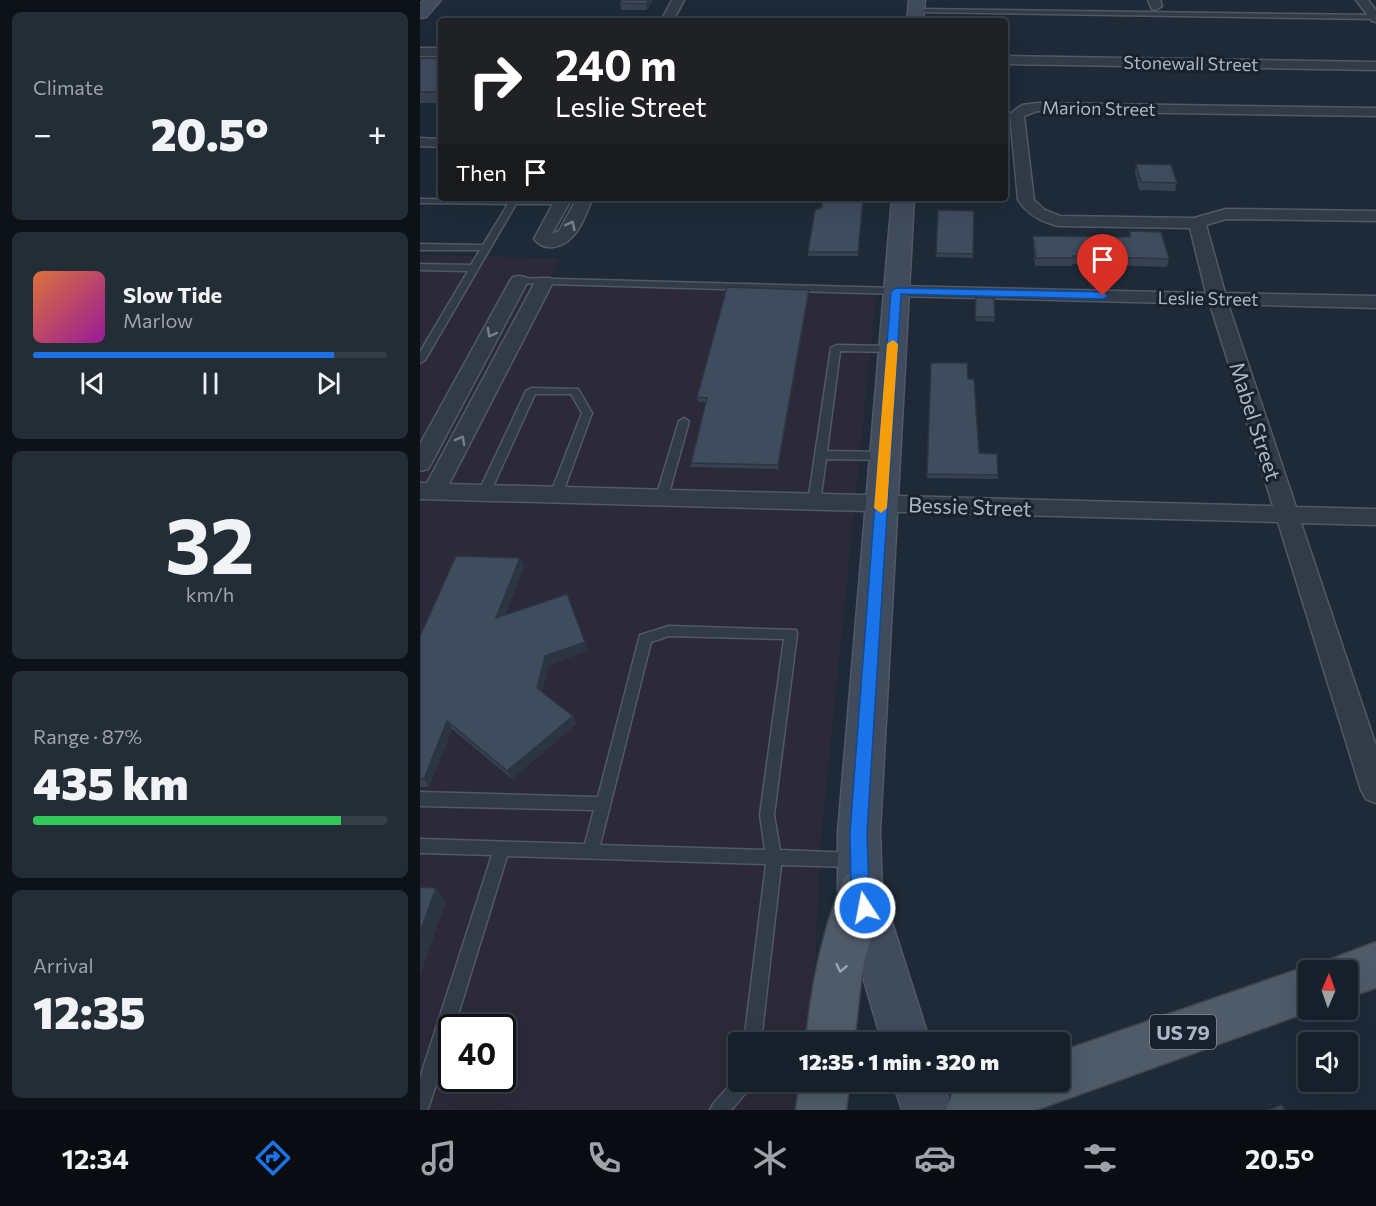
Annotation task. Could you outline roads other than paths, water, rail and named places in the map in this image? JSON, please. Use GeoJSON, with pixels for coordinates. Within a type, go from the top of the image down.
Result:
{"type":"FeatureCollection","features":[{"type":"Feature","properties":{"kind":"main road"},"geometry":{"type":"LineString","coordinates":[[831,1032],[839,972],[860,875]]}},
{"type":"Feature","properties":{"kind":"main road"},"geometry":{"type":"LineString","coordinates":[[1358,971],[1376,965]]}},
{"type":"Feature","properties":{"kind":"main road","name":"US 79"},"geometry":{"type":"LineString","coordinates":[[1070,1072],[1298,992]]}},
{"type":"Feature","properties":{"kind":"main road"},"geometry":{"type":"LineString","coordinates":[[821,1110],[824,1092]]}},
{"type":"Feature","properties":{"kind":"main road"},"geometry":{"type":"LineString","coordinates":[[971,1110],[1019,1092]]}},
{"type":"Feature","properties":{"kind":"street"},"geometry":{"type":"LineString","coordinates":[[420,13],[433,0]]}},
{"type":"Feature","properties":{"kind":"street"},"geometry":{"type":"LineString","coordinates":[[669,18],[678,0]]}},
{"type":"Feature","properties":{"kind":"street"},"geometry":{"type":"LineString","coordinates":[[1362,0],[1376,18]]}},
{"type":"Feature","properties":{"kind":"street"},"geometry":{"type":"LineString","coordinates":[[420,52],[438,52]]}},
{"type":"Feature","properties":{"kind":"street","name":"Stonewall Street"},"geometry":{"type":"LineString","coordinates":[[1008,60],[1376,66]]}},
{"type":"Feature","properties":{"kind":"street","name":"Marion Street"},"geometry":{"type":"LineString","coordinates":[[1197,223],[1058,221],[1042,216],[1031,209],[1026,200],[1017,114],[1027,108],[1037,107],[1376,112]]}},
{"type":"Feature","properties":{"kind":"street"},"geometry":{"type":"LineString","coordinates":[[420,142],[438,143]]}},
{"type":"Feature","properties":{"kind":"street"},"geometry":{"type":"LineString","coordinates":[[562,201],[544,234],[543,239],[549,243],[566,234],[583,201]]}},
{"type":"Feature","properties":{"kind":"street"},"geometry":{"type":"LineString","coordinates":[[903,201],[859,832],[860,875],[903,1032]]}},
{"type":"Feature","properties":{"kind":"street"},"geometry":{"type":"LineString","coordinates":[[1197,223],[1210,216],[1226,214],[1376,216]]}},
{"type":"Feature","properties":{"kind":"street","name":"Mabel Street"},"geometry":{"type":"LineString","coordinates":[[1197,223],[1217,298],[1376,790]]}},
{"type":"Feature","properties":{"kind":"street"},"geometry":{"type":"LineString","coordinates":[[420,464],[519,281]]}},
{"type":"Feature","properties":{"kind":"street"},"geometry":{"type":"LineString","coordinates":[[427,491],[544,282]]}},
{"type":"Feature","properties":{"kind":"street","name":"Leslie Street"},"geometry":{"type":"LineString","coordinates":[[896,291],[1376,302]]}},
{"type":"Feature","properties":{"kind":"street","name":"Bessie Street"},"geometry":{"type":"LineString","coordinates":[[427,491],[1376,517]]}},
{"type":"Feature","properties":{"kind":"street"},"geometry":{"type":"LineString","coordinates":[[921,1092],[927,1110]]}},
{"type":"Feature","properties":{"kind":"lane"},"geometry":{"type":"LineString","coordinates":[[916,11],[1376,18]]}},
{"type":"Feature","properties":{"kind":"lane"},"geometry":{"type":"LineString","coordinates":[[420,201],[538,201]]}},
{"type":"Feature","properties":{"kind":"lane"},"geometry":{"type":"LineString","coordinates":[[420,360],[513,202]]}},
{"type":"Feature","properties":{"kind":"lane"},"geometry":{"type":"LineString","coordinates":[[420,247],[486,248]]}},
{"type":"Feature","properties":{"kind":"lane"},"geometry":{"type":"LineString","coordinates":[[420,267],[474,268]]}},
{"type":"Feature","properties":{"kind":"lane"},"geometry":{"type":"LineString","coordinates":[[519,281],[896,291]]}},
{"type":"Feature","properties":{"kind":"lane"},"geometry":{"type":"LineString","coordinates":[[813,502],[836,348],[892,349]]}},
{"type":"Feature","properties":{"kind":"lane"},"geometry":{"type":"LineString","coordinates":[[484,493],[531,391],[574,392],[586,413],[556,495]]}},
{"type":"Feature","properties":{"kind":"lane"},"geometry":{"type":"LineString","coordinates":[[662,497],[684,421]]}},
{"type":"Feature","properties":{"kind":"lane"},"geometry":{"type":"LineString","coordinates":[[821,455],[885,456]]}},
{"type":"Feature","properties":{"kind":"lane"},"geometry":{"type":"LineString","coordinates":[[591,852],[645,639],[669,631],[791,634],[767,815],[774,858],[753,1032]]}},
{"type":"Feature","properties":{"kind":"lane"},"geometry":{"type":"LineString","coordinates":[[420,799],[603,804]]}},
{"type":"Feature","properties":{"kind":"lane"},"geometry":{"type":"LineString","coordinates":[[420,846],[774,858],[860,875]]}},
{"type":"Feature","properties":{"kind":"lane"},"geometry":{"type":"LineString","coordinates":[[420,1106],[502,849]]}},
{"type":"Feature","properties":{"kind":"lane"},"geometry":{"type":"LineString","coordinates":[[719,1110],[735,1092]]}}]}
